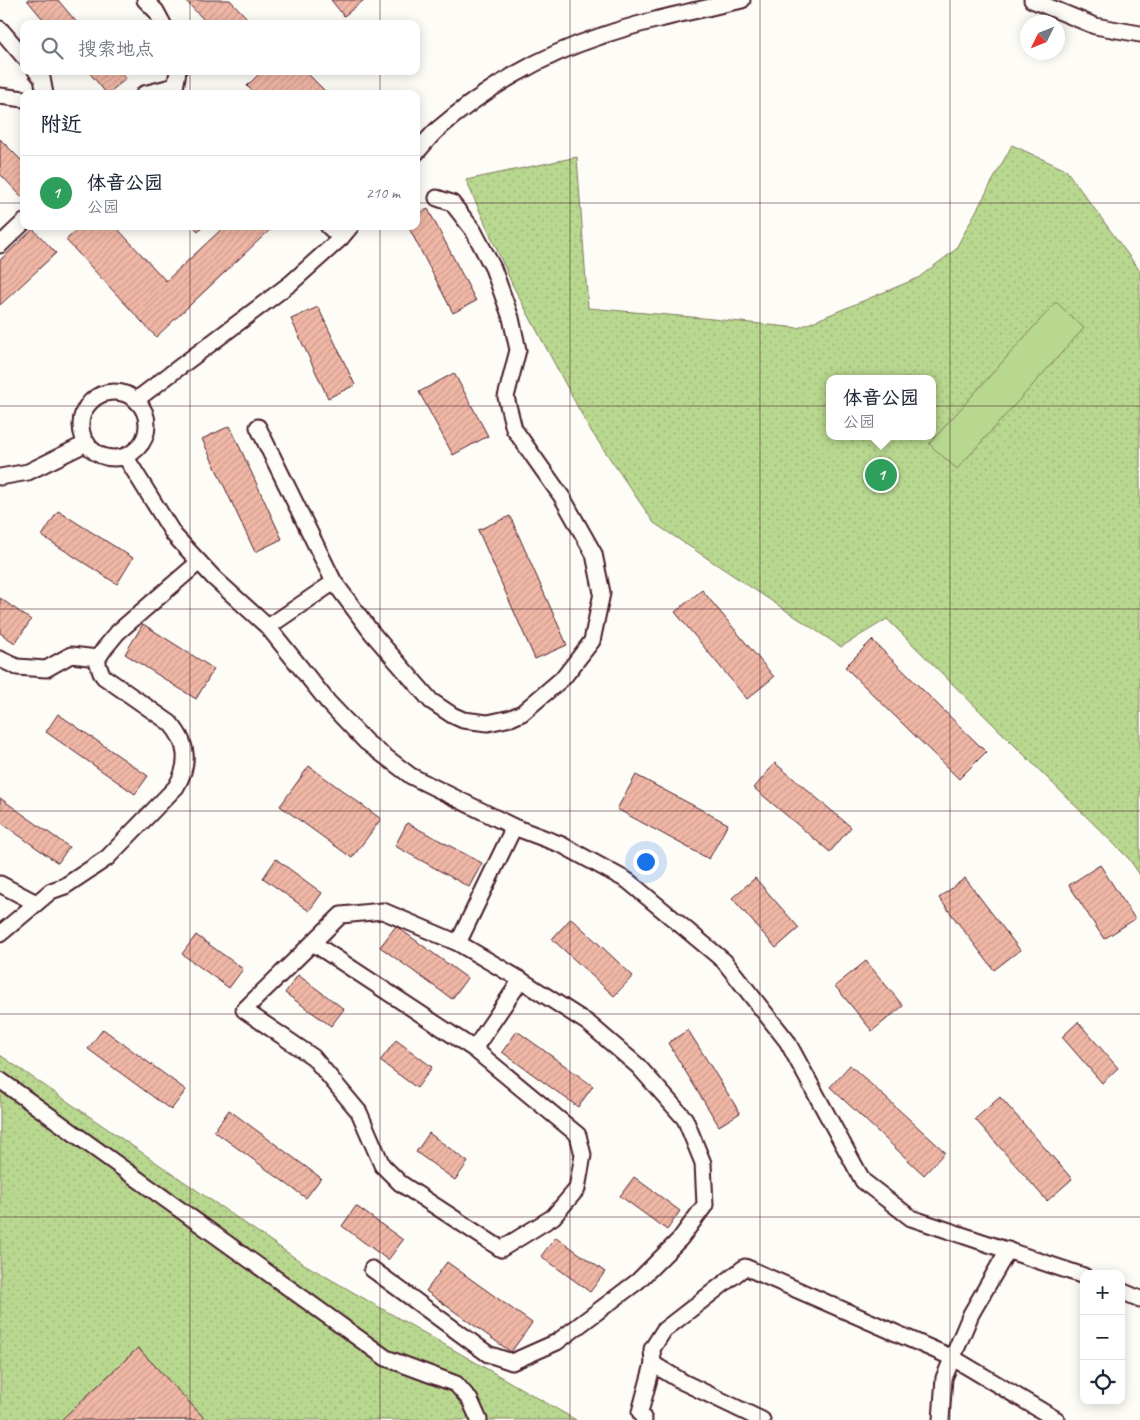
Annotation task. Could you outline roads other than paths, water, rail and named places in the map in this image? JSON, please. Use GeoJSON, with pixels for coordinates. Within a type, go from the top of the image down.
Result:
{"type":"FeatureCollection","features":[{"type":"Feature","properties":{"kind":"street"},"geometry":{"type":"LineString","coordinates":[[145,0],[156,11],[161,20]]}},
{"type":"Feature","properties":{"kind":"street"},"geometry":{"type":"LineString","coordinates":[[420,149],[435,132],[478,98],[525,69],[549,57],[600,36],[626,28],[742,0]]}},
{"type":"Feature","properties":{"kind":"street"},"geometry":{"type":"LineString","coordinates":[[1032,0],[1095,26],[1140,34]]}},
{"type":"Feature","properties":{"kind":"street"},"geometry":{"type":"LineString","coordinates":[[0,29],[20,52]]}},
{"type":"Feature","properties":{"kind":"street"},"geometry":{"type":"LineString","coordinates":[[39,75],[42,78],[44,90]]}},
{"type":"Feature","properties":{"kind":"street"},"geometry":{"type":"LineString","coordinates":[[157,90],[176,84]]}},
{"type":"Feature","properties":{"kind":"street"},"geometry":{"type":"LineString","coordinates":[[0,96],[20,98]]}},
{"type":"Feature","properties":{"kind":"street"},"geometry":{"type":"LineString","coordinates":[[258,428],[334,582],[372,633],[432,701],[446,712],[463,720],[488,723],[511,718],[522,713],[564,677],[592,641],[602,593],[594,554],[562,497],[514,429],[506,397],[518,350],[511,318],[493,268],[473,230],[452,203],[437,198]]}},
{"type":"Feature","properties":{"kind":"street"},"geometry":{"type":"LineString","coordinates":[[0,245],[20,226]]}},
{"type":"Feature","properties":{"kind":"street"},"geometry":{"type":"LineString","coordinates":[[332,230],[341,238]]}},
{"type":"Feature","properties":{"kind":"street"},"geometry":{"type":"LineString","coordinates":[[136,400],[291,283],[348,230]]}},
{"type":"Feature","properties":{"kind":"street"},"geometry":{"type":"LineString","coordinates":[[112,392],[128,395],[136,400],[145,414],[147,422],[144,439],[139,446],[125,456],[116,458],[108,457],[92,450],[81,427],[84,410],[89,403],[96,397],[112,392]]}},
{"type":"Feature","properties":{"kind":"street"},"geometry":{"type":"LineString","coordinates":[[0,477],[28,472],[87,443]]}},
{"type":"Feature","properties":{"kind":"street"},"geometry":{"type":"LineString","coordinates":[[125,456],[174,535],[214,578],[268,627],[328,702],[366,742],[411,776],[514,827],[562,845],[628,881],[724,961],[787,1041],[863,1181],[911,1218],[1080,1275]]}},
{"type":"Feature","properties":{"kind":"street"},"geometry":{"type":"LineString","coordinates":[[0,934],[51,891],[65,886],[107,858],[180,781],[185,767],[185,751],[175,729],[170,723],[104,677],[99,668],[98,658],[118,632],[199,562]]}},
{"type":"Feature","properties":{"kind":"street"},"geometry":{"type":"LineString","coordinates":[[268,627],[334,582]]}},
{"type":"Feature","properties":{"kind":"street"},"geometry":{"type":"LineString","coordinates":[[0,659],[17,667],[46,669],[71,655],[98,658]]}},
{"type":"Feature","properties":{"kind":"street"},"geometry":{"type":"LineString","coordinates":[[458,943],[514,827]]}},
{"type":"Feature","properties":{"kind":"street"},"geometry":{"type":"LineString","coordinates":[[0,884],[36,903]]}},
{"type":"Feature","properties":{"kind":"street"},"geometry":{"type":"LineString","coordinates":[[313,943],[474,1049],[578,1135],[583,1155],[577,1189],[553,1216],[501,1250],[400,1183],[382,1165],[359,1112],[313,1057],[244,1010],[340,915],[383,911],[458,943],[522,980],[588,1023],[638,1066],[685,1119],[703,1163],[705,1205],[680,1239],[638,1281],[557,1342],[512,1362],[488,1354],[372,1269]]}},
{"type":"Feature","properties":{"kind":"street"},"geometry":{"type":"LineString","coordinates":[[474,1049],[522,980]]}},
{"type":"Feature","properties":{"kind":"street"},"geometry":{"type":"LineString","coordinates":[[0,1080],[386,1358],[456,1384],[470,1400],[479,1420]]}},
{"type":"Feature","properties":{"kind":"street"},"geometry":{"type":"LineString","coordinates":[[941,1420],[944,1378],[972,1314],[1008,1250]]}},
{"type":"Feature","properties":{"kind":"street"},"geometry":{"type":"LineString","coordinates":[[644,1420],[640,1412],[653,1364],[652,1349],[664,1330],[745,1267],[953,1358],[1057,1420]]}},
{"type":"Feature","properties":{"kind":"street"},"geometry":{"type":"LineString","coordinates":[[1125,1293],[1140,1299]]}},
{"type":"Feature","properties":{"kind":"street"},"geometry":{"type":"LineString","coordinates":[[653,1364],[683,1382],[762,1420]]}},
{"type":"Feature","properties":{"kind":"place","name":"体音公园"},"geometry":{"type":"Point","coordinates":[881,475]}}]}
